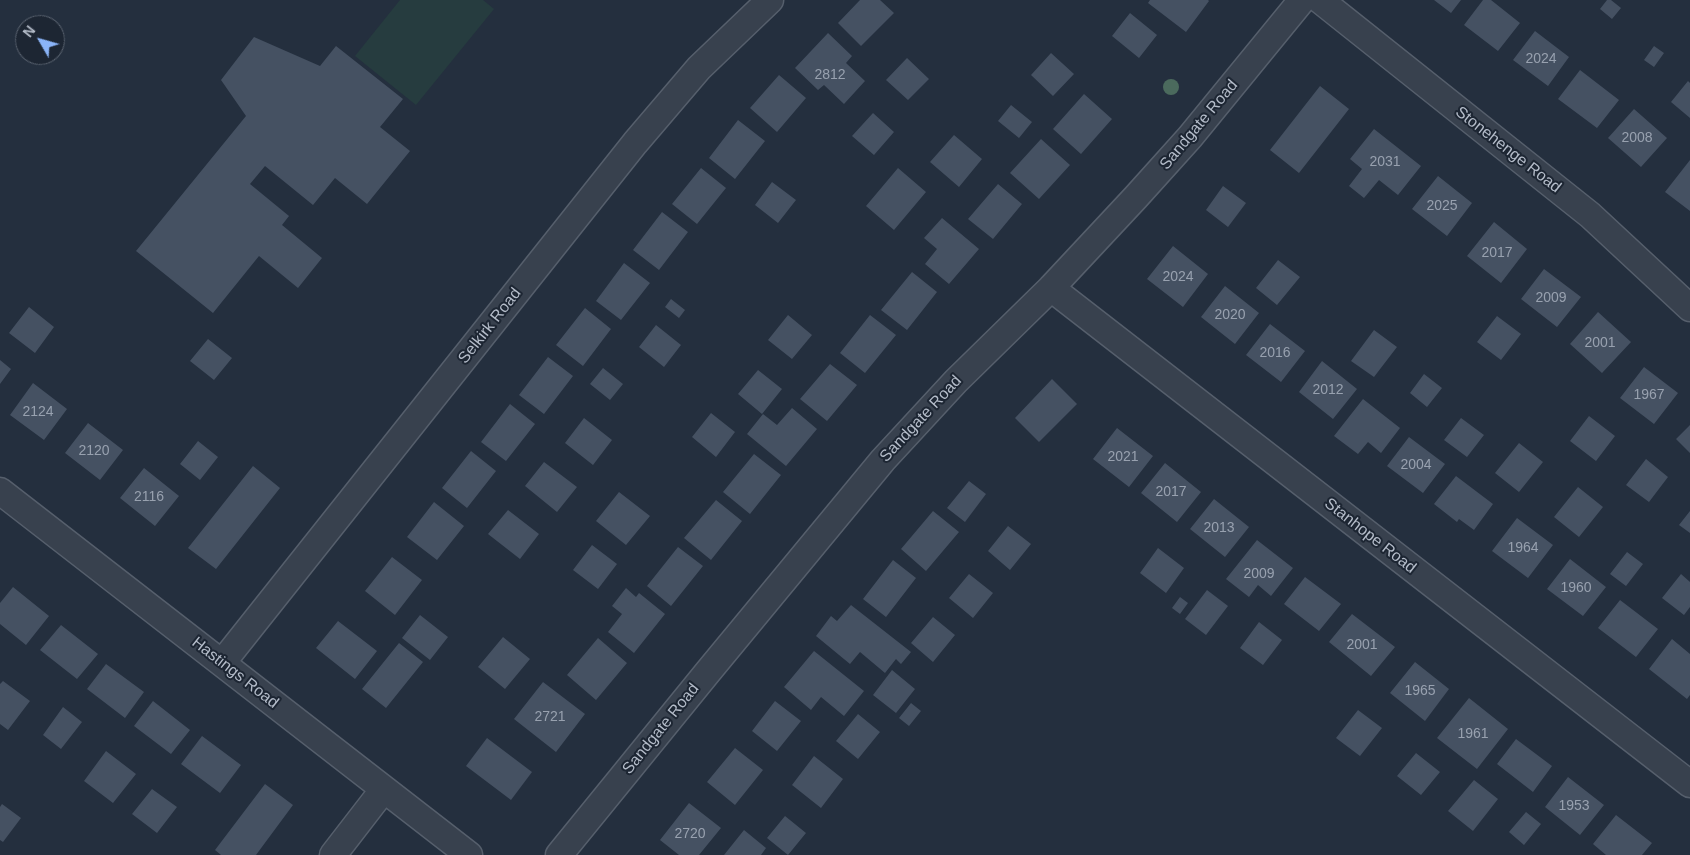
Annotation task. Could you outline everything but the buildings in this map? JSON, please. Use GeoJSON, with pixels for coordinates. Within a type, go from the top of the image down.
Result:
{"type":"FeatureCollection","features":[{"type":"Feature","properties":{"kind":"street","name":"Selkirk Road"},"geometry":{"type":"LineString","coordinates":[[222,663],[635,143],[699,68],[770,0]]}},
{"type":"Feature","properties":{"kind":"street","name":"Sandgate Road"},"geometry":{"type":"LineString","coordinates":[[559,855],[883,460],[956,381],[1051,288],[1190,137],[1302,0]]}},
{"type":"Feature","properties":{"kind":"street","name":"Stonehenge Road"},"geometry":{"type":"LineString","coordinates":[[1320,0],[1590,215],[1690,308]]}},
{"type":"Feature","properties":{"kind":"street","name":"Stanhope Road"},"geometry":{"type":"LineString","coordinates":[[1051,288],[1690,784]]}},
{"type":"Feature","properties":{"kind":"street","name":"Hastings Road"},"geometry":{"type":"LineString","coordinates":[[0,491],[469,855]]}},
{"type":"Feature","properties":{"kind":"street"},"geometry":{"type":"LineString","coordinates":[[333,855],[384,789]]}},
{"type":"Feature","properties":{"kind":"green space"},"geometry":{"type":"Polygon","coordinates":[[[400,0],[483,0],[494,9],[416,105],[355,56],[400,0]]]}}]}
